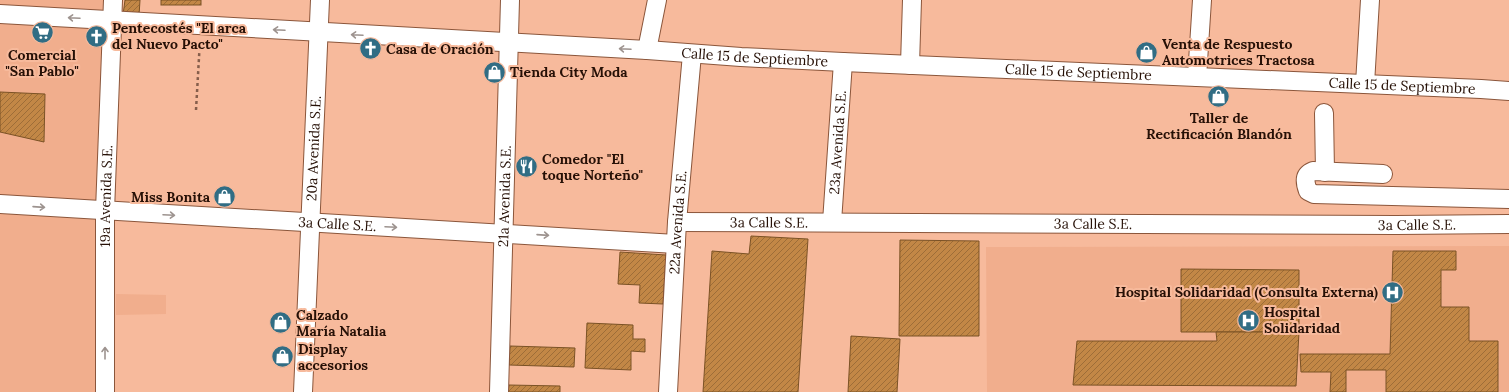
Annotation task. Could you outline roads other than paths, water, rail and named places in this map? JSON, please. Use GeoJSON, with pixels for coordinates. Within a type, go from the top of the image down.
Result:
{"type":"FeatureCollection","features":[{"type":"Feature","properties":{"kind":"street","name":"19a Avenida S.E."},"geometry":{"type":"LineString","coordinates":[[105,392],[106,211],[113,0]]}},
{"type":"Feature","properties":{"kind":"street","name":"20a Avenida S.E."},"geometry":{"type":"LineString","coordinates":[[303,392],[320,0]]}},
{"type":"Feature","properties":{"kind":"street","name":"21a Avenida S.E."},"geometry":{"type":"LineString","coordinates":[[499,392],[510,0]]}},
{"type":"Feature","properties":{"kind":"street"},"geometry":{"type":"LineString","coordinates":[[647,50],[657,0]]}},
{"type":"Feature","properties":{"kind":"street"},"geometry":{"type":"LineString","coordinates":[[910,65],[912,0]]}},
{"type":"Feature","properties":{"kind":"street"},"geometry":{"type":"LineString","coordinates":[[1196,77],[1202,0]]}},
{"type":"Feature","properties":{"kind":"street"},"geometry":{"type":"LineString","coordinates":[[1365,84],[1370,0]]}},
{"type":"Feature","properties":{"kind":"street","name":"Calle 15 de Septiembre"},"geometry":{"type":"LineString","coordinates":[[0,14],[843,62],[1509,91]]}},
{"type":"Feature","properties":{"kind":"street","name":"22a Avenida S.E."},"geometry":{"type":"LineString","coordinates":[[668,392],[677,222],[692,54]]}},
{"type":"Feature","properties":{"kind":"street","name":"23a Avenida S.E."},"geometry":{"type":"LineString","coordinates":[[832,222],[843,62]]}},
{"type":"Feature","properties":{"kind":"street"},"geometry":{"type":"LineString","coordinates":[[1324,113],[1325,172]]}},
{"type":"Feature","properties":{"kind":"street"},"geometry":{"type":"LineString","coordinates":[[1383,174],[1313,172],[1309,173],[1305,182],[1308,191],[1314,194],[1509,199]]}},
{"type":"Feature","properties":{"kind":"street","name":"3a Calle S.E."},"geometry":{"type":"LineString","coordinates":[[0,204],[310,223],[504,232],[676,244]]}},
{"type":"Feature","properties":{"kind":"street","name":"3a Calle S.E."},"geometry":{"type":"LineString","coordinates":[[677,222],[1396,225],[1509,224]]}},
{"type":"Feature","properties":{"kind":"place","name":"Comercial \"San Pablo\""},"geometry":{"type":"Point","coordinates":[42,33]}},
{"type":"Feature","properties":{"kind":"place","name":"Pentecostés \"El arca del Nuevo Pacto\""},"geometry":{"type":"Point","coordinates":[97,36]}},
{"type":"Feature","properties":{"kind":"place","name":"Casa de Oración"},"geometry":{"type":"Point","coordinates":[370,49]}},
{"type":"Feature","properties":{"kind":"place","name":"Venta de Respuesto Automotrices Tractosa"},"geometry":{"type":"Point","coordinates":[1146,52]}},
{"type":"Feature","properties":{"kind":"place","name":"Tienda City Moda"},"geometry":{"type":"Point","coordinates":[495,72]}},
{"type":"Feature","properties":{"kind":"place","name":"Taller de Rectificación Blandón"},"geometry":{"type":"Point","coordinates":[1219,96]}},
{"type":"Feature","properties":{"kind":"place","name":"Comedor \"El toque Norteño\""},"geometry":{"type":"Point","coordinates":[527,167]}},
{"type":"Feature","properties":{"kind":"place","name":"Miss Bonita"},"geometry":{"type":"Point","coordinates":[225,197]}},
{"type":"Feature","properties":{"kind":"place","name":"Hospital Solidaridad (Consulta Externa)"},"geometry":{"type":"Point","coordinates":[1393,292]}},
{"type":"Feature","properties":{"kind":"place","name":"Hospital Solidaridad"},"geometry":{"type":"Point","coordinates":[1248,320]}},
{"type":"Feature","properties":{"kind":"place","name":"Calzado María Natalia"},"geometry":{"type":"Point","coordinates":[281,323]}},
{"type":"Feature","properties":{"kind":"place","name":"Display accesorios"},"geometry":{"type":"Point","coordinates":[282,357]}}]}
